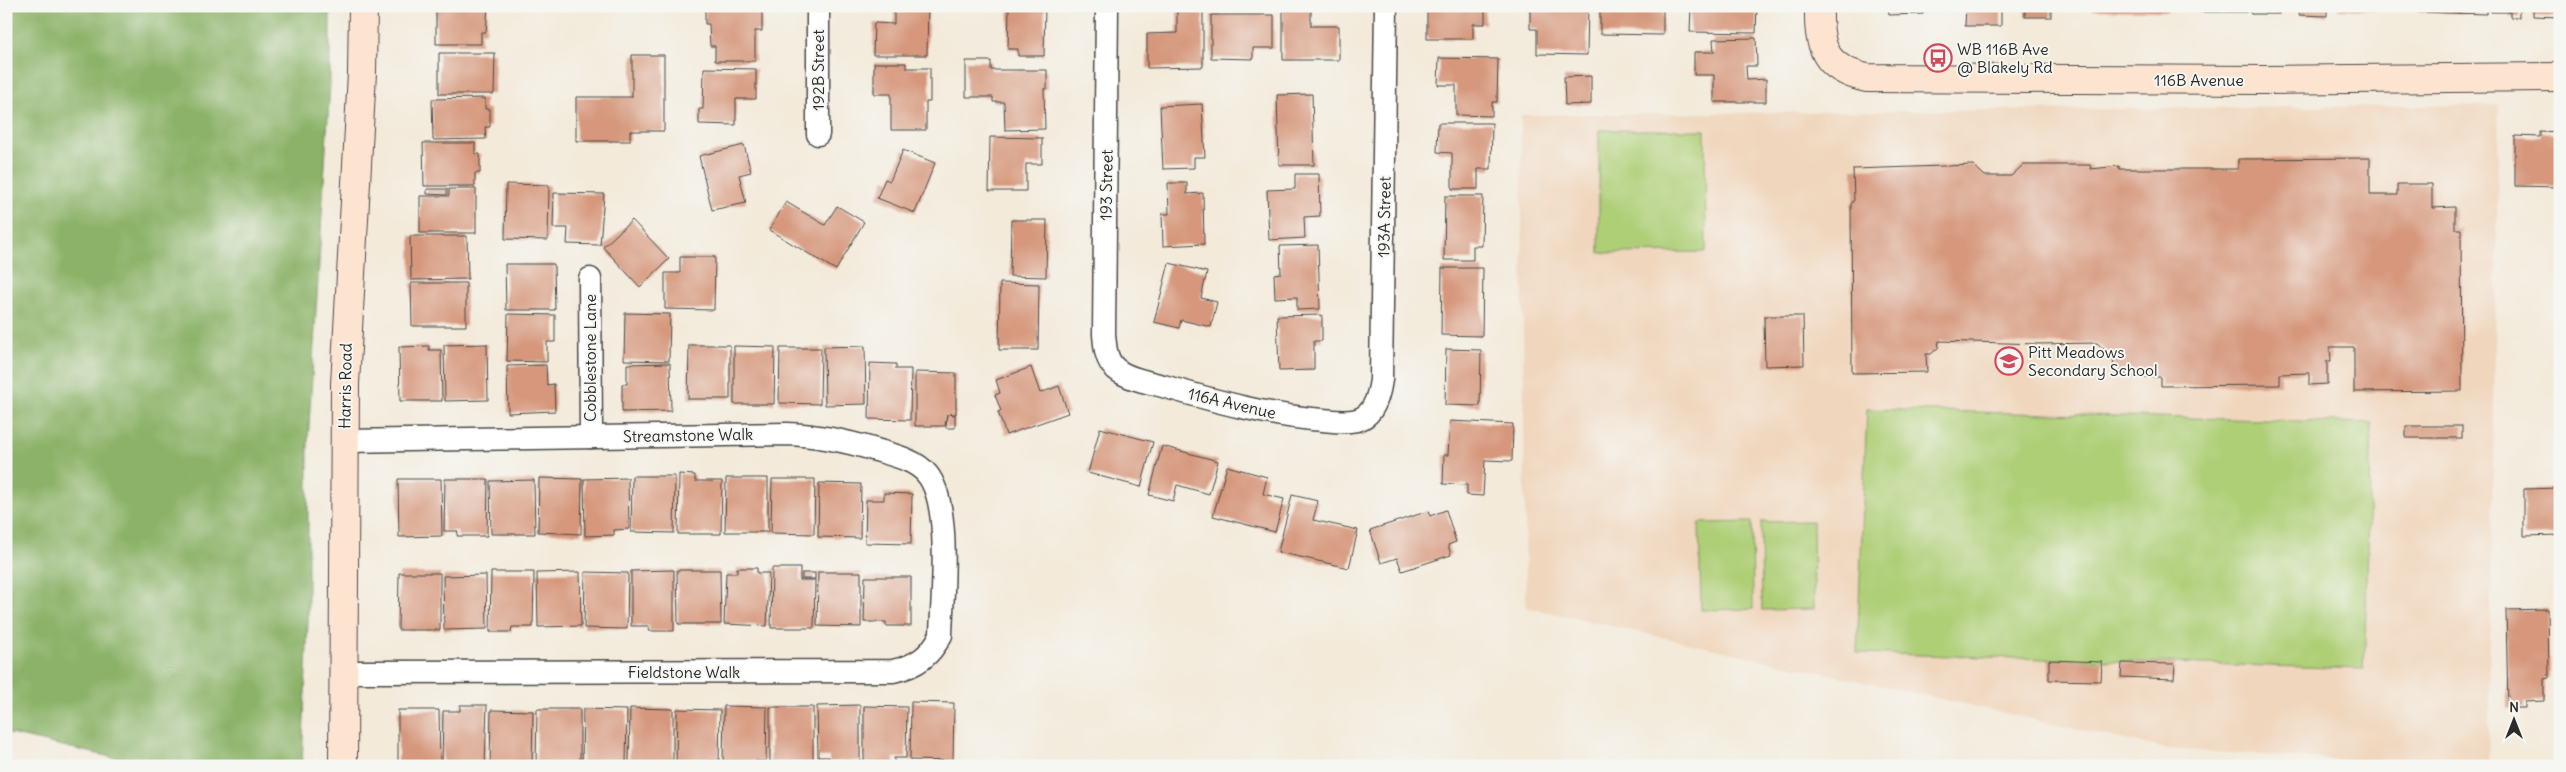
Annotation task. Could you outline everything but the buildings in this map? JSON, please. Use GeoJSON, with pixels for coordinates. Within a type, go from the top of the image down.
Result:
{"type":"FeatureCollection","features":[{"type":"Feature","properties":{"kind":"street","name":"Harris Road"},"geometry":{"type":"LineString","coordinates":[[343,766],[344,441],[347,336],[362,74],[363,6]]}},
{"type":"Feature","properties":{"kind":"street","name":"192B Street"},"geometry":{"type":"LineString","coordinates":[[818,6],[818,134]]}},
{"type":"Feature","properties":{"kind":"street","name":"193 Street"},"geometry":{"type":"LineString","coordinates":[[1107,6],[1104,334],[1105,349],[1110,363]]}},
{"type":"Feature","properties":{"kind":"street","name":"193A Street"},"geometry":{"type":"LineString","coordinates":[[1359,420],[1372,408],[1378,398],[1381,380],[1386,6]]}},
{"type":"Feature","properties":{"kind":"street","name":"116B Avenue"},"geometry":{"type":"LineString","coordinates":[[1819,6],[1818,28],[1821,42],[1839,70],[1853,75],[1883,79],[2560,77]]}},
{"type":"Feature","properties":{"kind":"street","name":"Cobblestone Lane"},"geometry":{"type":"LineString","coordinates":[[590,279],[591,437]]}},
{"type":"Feature","properties":{"kind":"street","name":"116A Avenue"},"geometry":{"type":"LineString","coordinates":[[1110,363],[1117,370],[1133,377],[1212,400],[1312,419],[1342,422],[1359,420]]}},
{"type":"Feature","properties":{"kind":"street","name":"Streamstone Walk"},"geometry":{"type":"LineString","coordinates":[[344,441],[808,435],[845,441],[897,457],[926,473],[935,485],[942,520],[942,568]]}},
{"type":"Feature","properties":{"kind":"street","name":"Fieldstone Walk"},"geometry":{"type":"LineString","coordinates":[[344,672],[893,671],[908,668],[923,659],[933,650],[941,635],[942,568]]}},
{"type":"Feature","properties":{"kind":"shaded area","name":"Pitt Meadows Secondary School"},"geometry":{"type":"Polygon","coordinates":[[[2499,105],[2488,766],[2433,766],[2166,749],[1526,607],[1521,115],[2499,105]]]}},
{"type":"Feature","properties":{"kind":"green space"},"geometry":{"type":"Polygon","coordinates":[[[6,6],[330,6],[330,84],[308,442],[308,622],[302,766],[150,766],[6,733],[6,6]]]}},
{"type":"Feature","properties":{"kind":"green space"},"geometry":{"type":"Polygon","coordinates":[[[1599,130],[1705,130],[1706,252],[1599,253],[1599,130]]]}},
{"type":"Feature","properties":{"kind":"green space"},"geometry":{"type":"Polygon","coordinates":[[[1867,409],[2372,423],[2364,669],[1857,653],[1867,409]]]}},
{"type":"Feature","properties":{"kind":"green space"},"geometry":{"type":"Polygon","coordinates":[[[1813,521],[1814,609],[1762,610],[1761,522],[1813,521]]]}},
{"type":"Feature","properties":{"kind":"green space"},"geometry":{"type":"Polygon","coordinates":[[[1752,522],[1753,609],[1701,610],[1699,523],[1752,522]]]}},
{"type":"Feature","properties":{"kind":"place","name":"WB 116B Ave @ Blakely Rd"},"geometry":{"type":"Point","coordinates":[1938,58]}},
{"type":"Feature","properties":{"kind":"place","name":"Pitt Meadows Secondary School"},"geometry":{"type":"Point","coordinates":[2009,361]}}]}
